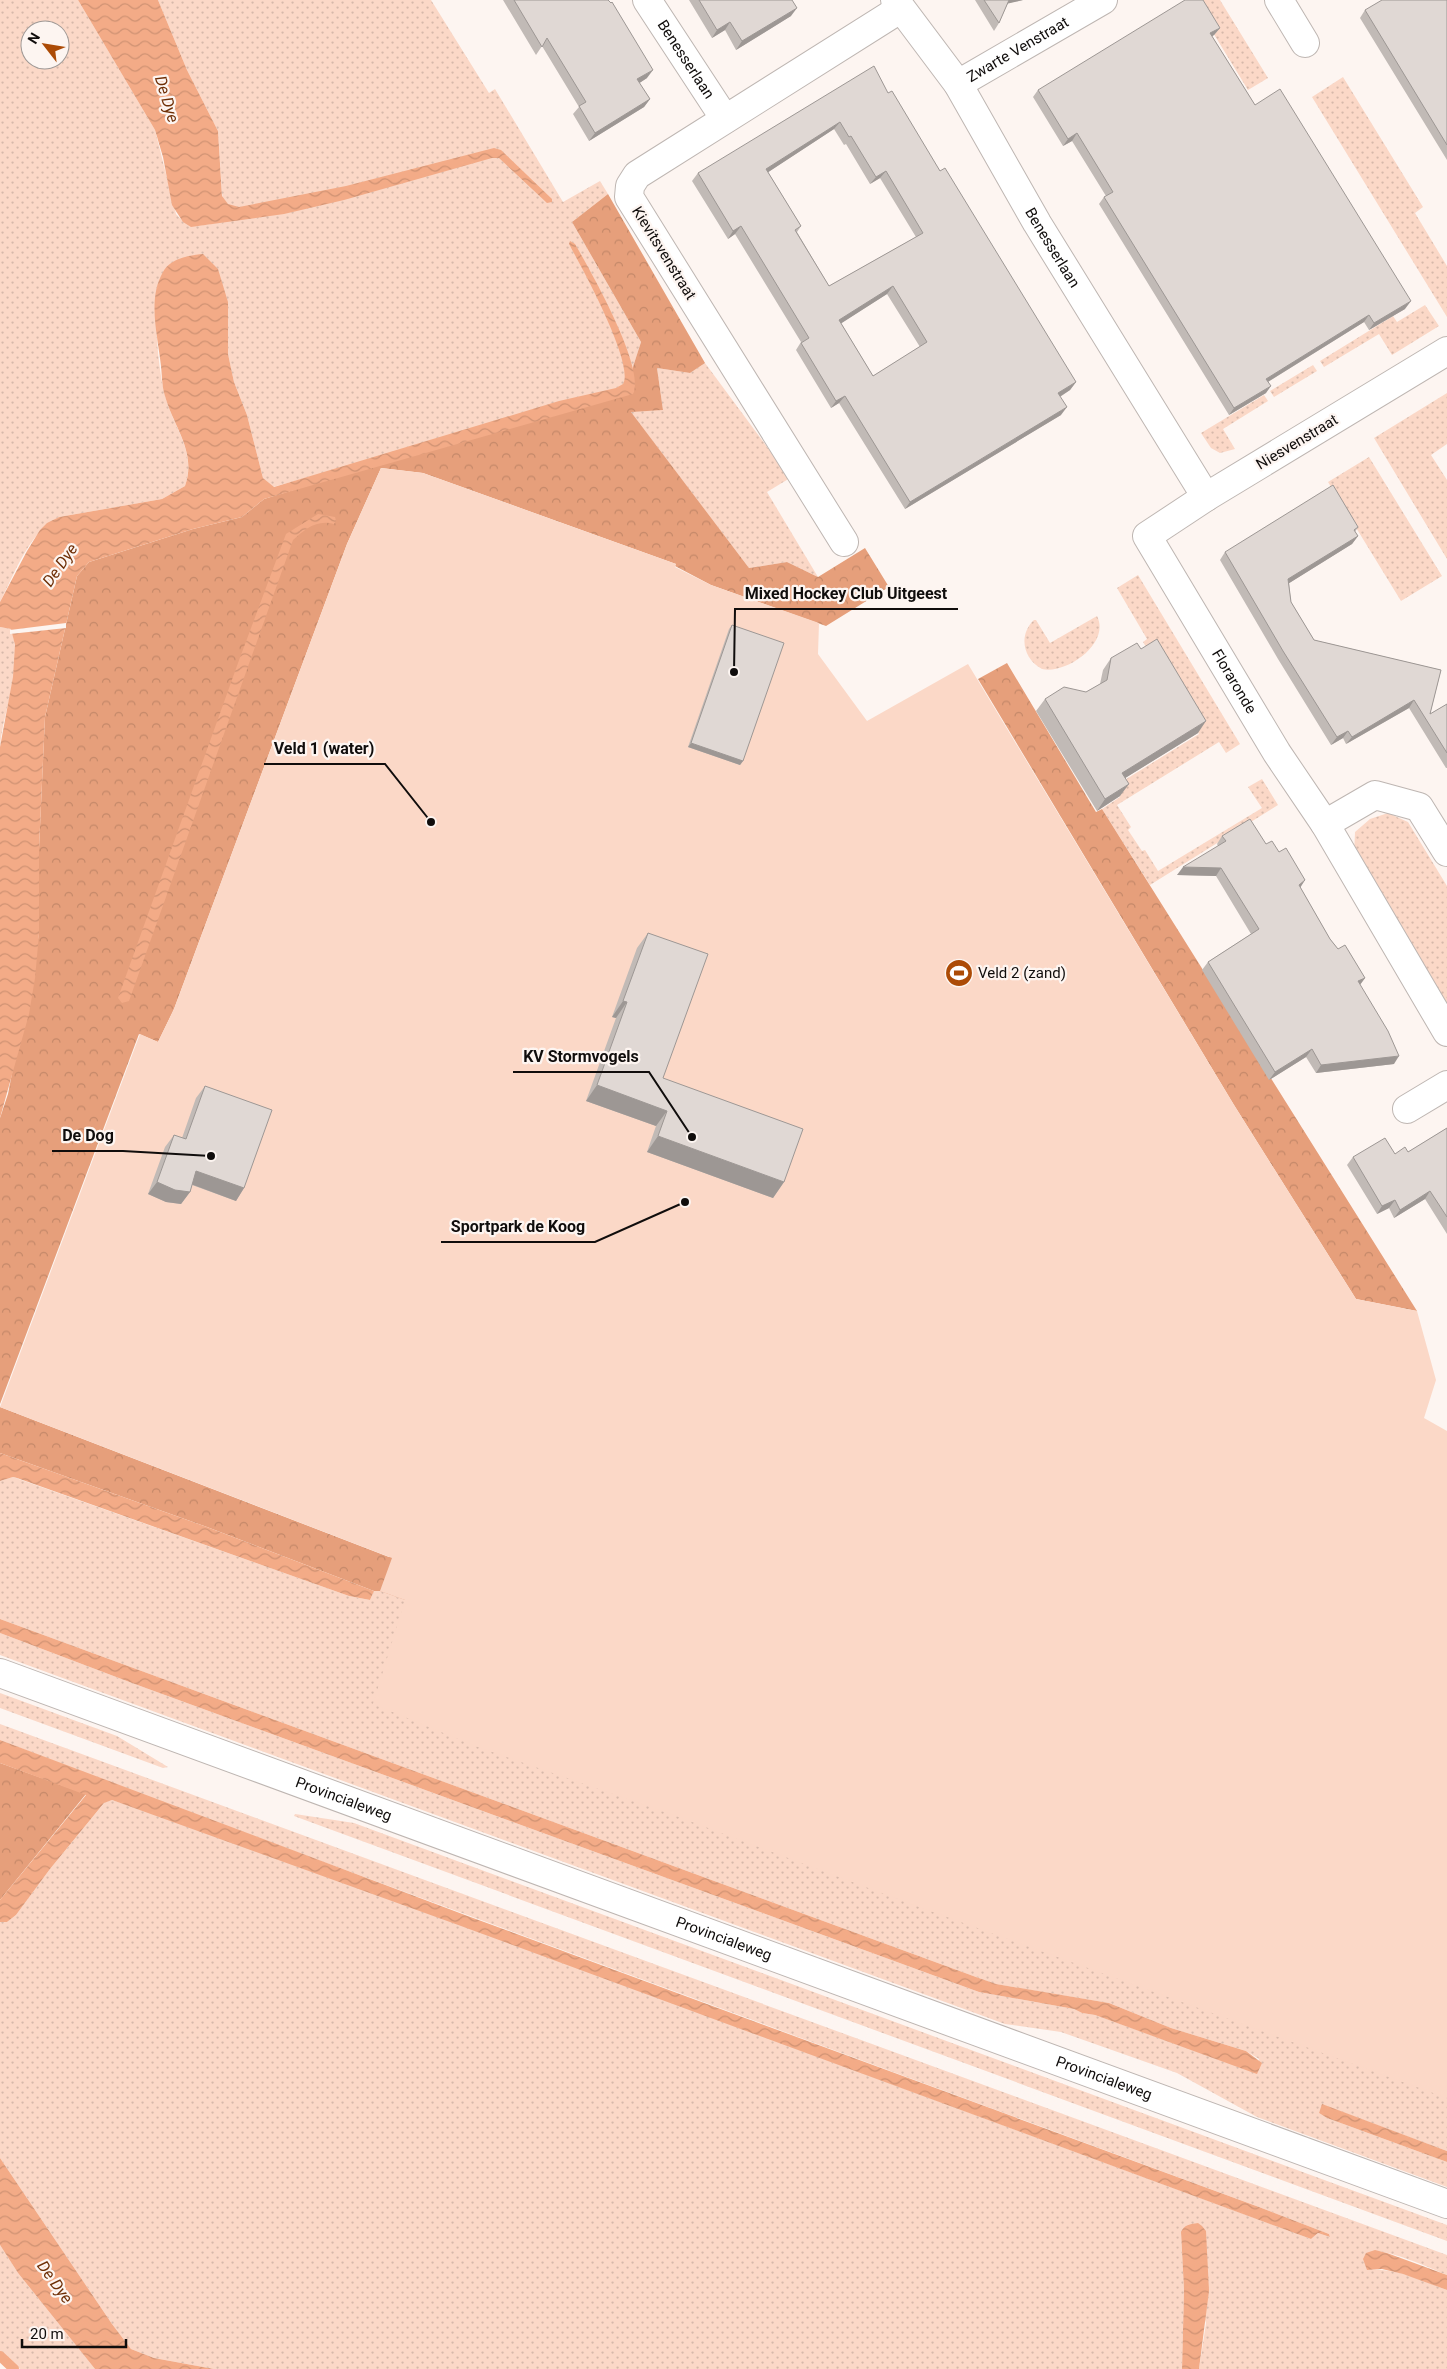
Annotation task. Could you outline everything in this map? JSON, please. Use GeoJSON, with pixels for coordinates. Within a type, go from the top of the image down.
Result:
{"type":"FeatureCollection","features":[{"type":"Feature","properties":{"kind":"street","name":"Benesserlaan"},"geometry":{"type":"LineString","coordinates":[[647,0],[725,119]]}},
{"type":"Feature","properties":{"kind":"street","name":"Zwarte Venstraat"},"geometry":{"type":"LineString","coordinates":[[958,84],[1103,0]]}},
{"type":"Feature","properties":{"kind":"street"},"geometry":{"type":"LineString","coordinates":[[1279,0],[1305,43]]}},
{"type":"Feature","properties":{"kind":"street","name":"Benesserlaan"},"geometry":{"type":"LineString","coordinates":[[897,5],[958,84],[1037,223],[1206,497]]}},
{"type":"Feature","properties":{"kind":"street","name":"Kievitsvenstraat"},"geometry":{"type":"LineString","coordinates":[[844,542],[629,197],[630,186],[637,175],[897,5]]}},
{"type":"Feature","properties":{"kind":"street","name":"Niesvenstraat"},"geometry":{"type":"LineString","coordinates":[[1147,536],[1206,497],[1447,351]]}},
{"type":"Feature","properties":{"kind":"street","name":"Floraronde"},"geometry":{"type":"LineString","coordinates":[[1147,536],[1277,753],[1326,824],[1447,1032]]}},
{"type":"Feature","properties":{"kind":"street"},"geometry":{"type":"LineString","coordinates":[[1326,824],[1375,795],[1419,807],[1447,852]]}},
{"type":"Feature","properties":{"kind":"street"},"geometry":{"type":"LineString","coordinates":[[1407,1109],[1447,1085]]}},
{"type":"Feature","properties":{"kind":"street","name":"Provincialeweg"},"geometry":{"type":"LineString","coordinates":[[0,1674],[1447,2204]]}},
{"type":"Feature","properties":{"kind":"shaded area"},"geometry":{"type":"Polygon","coordinates":[[[0,0],[78,0],[155,130],[176,214],[187,223],[198,225],[224,222],[218,131],[187,70],[158,0],[431,0],[489,93],[495,89],[563,202],[600,181],[608,194],[572,222],[641,342],[631,373],[622,390],[273,487],[263,478],[247,415],[234,382],[228,354],[228,302],[155,300],[158,348],[165,395],[186,451],[188,462],[185,486],[162,499],[59,517],[39,533],[17,566],[0,602],[0,0]]]}},
{"type":"Feature","properties":{"kind":"shaded area"},"geometry":{"type":"Polygon","coordinates":[[[1193,0],[1220,0],[1268,78],[1248,90],[1193,0]]]}},
{"type":"Feature","properties":{"kind":"shaded area"},"geometry":{"type":"Polygon","coordinates":[[[1343,77],[1423,207],[1415,213],[1447,266],[1447,317],[1312,97],[1343,77]]]}},
{"type":"Feature","properties":{"kind":"shaded area"},"geometry":{"type":"Polygon","coordinates":[[[1425,305],[1439,326],[1392,355],[1379,334],[1324,367],[1320,361],[1393,316],[1397,322],[1425,305]]]}},
{"type":"Feature","properties":{"kind":"shaded area"},"geometry":{"type":"Polygon","coordinates":[[[705,363],[790,478],[767,492],[818,577],[787,562],[749,568],[630,411],[663,410],[657,368],[690,373],[705,363]]]}},
{"type":"Feature","properties":{"kind":"shaded area"},"geometry":{"type":"Polygon","coordinates":[[[1313,365],[1317,371],[1274,397],[1270,391],[1313,365]]]}},
{"type":"Feature","properties":{"kind":"shaded area"},"geometry":{"type":"Polygon","coordinates":[[[1447,393],[1447,444],[1431,455],[1447,480],[1447,559],[1374,438],[1447,393]]]}},
{"type":"Feature","properties":{"kind":"shaded area"},"geometry":{"type":"Polygon","coordinates":[[[1264,395],[1268,401],[1223,429],[1235,449],[1220,453],[1211,448],[1201,433],[1264,395]]]}},
{"type":"Feature","properties":{"kind":"shaded area"},"geometry":{"type":"Polygon","coordinates":[[[1369,457],[1442,576],[1401,601],[1328,482],[1369,457]]]}},
{"type":"Feature","properties":{"kind":"shaded area"},"geometry":{"type":"Polygon","coordinates":[[[381,468],[423,473],[676,564],[675,567],[711,585],[819,623],[818,654],[867,721],[968,664],[1234,1105],[1356,1299],[1417,1311],[1436,1380],[1424,1418],[1447,1431],[1447,2098],[911,1904],[676,1816],[475,1746],[373,1704],[405,1600],[380,1591],[392,1558],[0,1407],[140,1034],[158,1042],[174,1009],[347,544],[381,468]]]}},
{"type":"Feature","properties":{"kind":"shaded area"},"geometry":{"type":"Polygon","coordinates":[[[1138,575],[1240,744],[1226,753],[1219,742],[1117,805],[1131,827],[1128,830],[1142,851],[1145,850],[1158,871],[1262,808],[1248,787],[1262,779],[1278,805],[1150,885],[1102,809],[1120,797],[1115,786],[1199,734],[1143,642],[1147,639],[1117,588],[1138,575]]]}},
{"type":"Feature","properties":{"kind":"shaded area"},"geometry":{"type":"Polygon","coordinates":[[[1097,616],[1100,627],[1098,637],[1092,647],[1073,662],[1052,670],[1042,669],[1030,659],[1024,639],[1029,626],[1034,620],[1036,620],[1050,643],[1097,616]]]}},
{"type":"Feature","properties":{"kind":"shaded area"},"geometry":{"type":"Polygon","coordinates":[[[0,627],[11,629],[15,643],[16,658],[0,747],[0,627]]]}},
{"type":"Feature","properties":{"kind":"shaded area"},"geometry":{"type":"Polygon","coordinates":[[[1388,813],[1408,822],[1447,886],[1447,1009],[1354,855],[1355,832],[1370,819],[1388,813]]]}},
{"type":"Feature","properties":{"kind":"shaded area"},"geometry":{"type":"Polygon","coordinates":[[[13,1477],[349,1596],[370,1600],[374,1591],[380,1591],[405,1600],[1447,2078],[1447,2151],[1323,2105],[1319,2113],[1327,2118],[1447,2162],[1447,2187],[1257,2117],[1177,2073],[1061,2032],[1005,2024],[0,1655],[0,1633],[979,1992],[1074,2009],[1082,2013],[1095,2015],[1257,2073],[1259,2059],[1246,2051],[1171,2028],[1109,2003],[995,1984],[0,1619],[0,1481],[13,1477]]]}},
{"type":"Feature","properties":{"kind":"shaded area"},"geometry":{"type":"Polygon","coordinates":[[[0,1693],[117,1736],[168,1767],[163,1768],[0,1708],[0,1693]]]}},
{"type":"Feature","properties":{"kind":"shaded area"},"geometry":{"type":"Polygon","coordinates":[[[0,1724],[1447,2255],[1447,2275],[1408,2259],[1377,2251],[1371,2252],[1370,2270],[1400,2273],[1447,2290],[1447,2369],[1199,2369],[1206,2323],[1181,2232],[1184,2290],[1182,2369],[214,2369],[154,2358],[131,2349],[112,2324],[0,2158],[0,1922],[7,1922],[16,1915],[50,1869],[105,1802],[112,1800],[251,1847],[1311,2239],[1318,2233],[1330,2237],[1329,2234],[1259,2207],[118,1786],[0,1740],[0,1724]]]}},
{"type":"Feature","properties":{"kind":"shaded area"},"geometry":{"type":"Polygon","coordinates":[[[295,1814],[354,1823],[1447,2225],[1447,2241],[294,1816],[295,1814]]]}},
{"type":"Feature","properties":{"kind":"shaded area"},"geometry":{"type":"Polygon","coordinates":[[[0,2245],[18,2273],[95,2369],[20,2369],[0,2351],[0,2245]]]}},
{"type":"Feature","properties":{"kind":"green space"},"geometry":{"type":"Polygon","coordinates":[[[608,194],[705,363],[690,373],[657,368],[663,410],[631,412],[749,568],[787,562],[818,577],[865,548],[889,587],[826,626],[711,585],[675,566],[676,564],[423,473],[381,468],[347,544],[174,1009],[158,1042],[139,1034],[0,1404],[0,1118],[8,1094],[39,934],[39,849],[45,717],[77,576],[89,562],[193,529],[242,517],[264,499],[622,390],[631,373],[641,342],[572,222],[608,194]]]}},
{"type":"Feature","properties":{"kind":"green space"},"geometry":{"type":"Polygon","coordinates":[[[1007,663],[1096,812],[1102,809],[1417,1311],[1356,1299],[1234,1105],[978,679],[1007,663]]]}},
{"type":"Feature","properties":{"kind":"green space"},"geometry":{"type":"Polygon","coordinates":[[[521,1191],[405,1600],[380,1591],[374,1591],[207,1527],[0,1453],[0,1407],[389,1557],[521,1191]]]}},
{"type":"Feature","properties":{"kind":"green space"},"geometry":{"type":"Polygon","coordinates":[[[0,1763],[86,1794],[0,1900],[0,1763]]]}},
{"type":"Feature","properties":{"kind":"water","name":"De Dye"},"geometry":{"type":"Polygon","coordinates":[[[78,0],[158,0],[187,70],[218,131],[222,196],[228,204],[239,207],[346,186],[494,148],[501,150],[552,199],[552,202],[547,203],[499,158],[492,158],[344,200],[284,214],[191,227],[183,222],[172,205],[163,157],[155,130],[78,0]]]}},
{"type":"Feature","properties":{"kind":"water","name":"De Dye"},"geometry":{"type":"Polygon","coordinates":[[[570,241],[575,244],[592,275],[624,342],[632,363],[635,381],[633,394],[264,499],[242,517],[193,529],[89,562],[77,576],[45,717],[39,849],[39,934],[35,978],[29,1014],[0,1118],[0,747],[13,677],[15,645],[11,629],[0,627],[0,602],[27,551],[40,530],[47,523],[59,517],[162,499],[185,486],[188,474],[186,451],[164,393],[156,331],[156,294],[163,272],[175,261],[203,254],[218,269],[228,302],[228,354],[234,382],[247,415],[263,478],[274,487],[559,401],[616,388],[623,384],[625,373],[614,337],[595,293],[569,244],[570,241]]]}},
{"type":"Feature","properties":{"kind":"water"},"geometry":{"type":"Polygon","coordinates":[[[318,514],[335,517],[336,521],[334,524],[322,523],[312,526],[293,540],[129,1001],[122,1003],[118,998],[286,534],[318,514]]]}},
{"type":"Feature","properties":{"kind":"water"},"geometry":{"type":"Polygon","coordinates":[[[0,1453],[207,1527],[374,1591],[370,1600],[349,1596],[17,1478],[13,1477],[0,1481],[0,1453]]]}},
{"type":"Feature","properties":{"kind":"water"},"geometry":{"type":"Polygon","coordinates":[[[0,1619],[976,1977],[996,1984],[1109,2003],[1171,2028],[1246,2051],[1262,2063],[1257,2074],[1095,2015],[1082,2013],[1074,2009],[979,1992],[0,1633],[0,1619]]]}},
{"type":"Feature","properties":{"kind":"water"},"geometry":{"type":"Polygon","coordinates":[[[0,1740],[465,1915],[1259,2207],[1329,2234],[1330,2237],[1318,2233],[1311,2239],[461,1926],[112,1800],[104,1803],[50,1869],[16,1915],[7,1922],[0,1922],[0,1900],[86,1795],[0,1763],[0,1740]]]}},
{"type":"Feature","properties":{"kind":"water"},"geometry":{"type":"Polygon","coordinates":[[[1322,2104],[1447,2151],[1447,2162],[1327,2118],[1319,2113],[1322,2104]]]}},
{"type":"Feature","properties":{"kind":"water","name":"De Dye"},"geometry":{"type":"Polygon","coordinates":[[[0,2158],[112,2324],[131,2349],[154,2358],[214,2369],[95,2369],[18,2273],[0,2245],[0,2158]]]}},
{"type":"Feature","properties":{"kind":"water"},"geometry":{"type":"Polygon","coordinates":[[[1198,2223],[1206,2231],[1209,2291],[1199,2369],[1182,2369],[1184,2290],[1181,2232],[1188,2225],[1198,2223]]]}},
{"type":"Feature","properties":{"kind":"water"},"geometry":{"type":"Polygon","coordinates":[[[1375,2250],[1447,2275],[1447,2290],[1403,2274],[1382,2269],[1367,2270],[1363,2259],[1366,2253],[1375,2250]]]}},
{"type":"Feature","properties":{"kind":"pier"},"geometry":{"type":"Polygon","coordinates":[[[66,623],[66,628],[10,634],[10,630],[66,623]]]}},
{"type":"Feature","properties":{"kind":"building"},"geometry":{"type":"Polygon","coordinates":[[[514,0],[608,0],[612,2],[653,70],[637,79],[650,99],[595,133],[579,106],[586,102],[547,38],[542,47],[514,0]]]}},
{"type":"Feature","properties":{"kind":"building"},"geometry":{"type":"Polygon","coordinates":[[[699,0],[792,0],[797,8],[742,41],[730,22],[717,30],[699,0]]]}},
{"type":"Feature","properties":{"kind":"building"},"geometry":{"type":"Polygon","coordinates":[[[984,0],[1009,0],[999,23],[984,0]]]}},
{"type":"Feature","properties":{"kind":"building"},"geometry":{"type":"Polygon","coordinates":[[[1185,0],[1203,0],[1220,28],[1210,33],[1255,105],[1280,89],[1411,301],[1374,323],[1369,315],[1266,379],[1271,386],[1234,408],[1104,197],[1113,192],[1077,133],[1068,139],[1038,90],[1185,0]]]}},
{"type":"Feature","properties":{"kind":"building"},"geometry":{"type":"Polygon","coordinates":[[[1382,0],[1447,0],[1447,145],[1365,10],[1382,0]]]}},
{"type":"Feature","properties":{"kind":"building"},"geometry":{"type":"Polygon","coordinates":[[[874,66],[888,93],[892,91],[940,171],[945,168],[1076,382],[1058,393],[1067,407],[910,502],[845,396],[836,401],[801,343],[809,338],[741,226],[733,231],[698,173],[874,66]],[[840,122],[766,169],[801,226],[795,230],[829,286],[923,233],[886,171],[876,177],[851,136],[849,137],[840,122]],[[893,286],[839,320],[873,376],[927,342],[893,286]]]}},
{"type":"Feature","properties":{"kind":"building"},"geometry":{"type":"Polygon","coordinates":[[[1333,485],[1358,527],[1354,530],[1358,536],[1288,579],[1291,602],[1314,640],[1441,670],[1430,714],[1447,704],[1447,753],[1414,700],[1352,737],[1348,731],[1337,737],[1283,651],[1225,552],[1333,485]]]}},
{"type":"Feature","properties":{"kind":"building"},"geometry":{"type":"Polygon","coordinates":[[[732,625],[784,643],[743,761],[691,743],[732,625]]]}},
{"type":"Feature","properties":{"kind":"building"},"geometry":{"type":"Polygon","coordinates":[[[1157,639],[1206,721],[1122,773],[1129,784],[1105,799],[1045,699],[1064,687],[1086,692],[1107,680],[1111,658],[1137,643],[1141,649],[1157,639]]]}},
{"type":"Feature","properties":{"kind":"building"},"geometry":{"type":"Polygon","coordinates":[[[1250,819],[1266,844],[1272,841],[1279,852],[1286,848],[1305,880],[1299,885],[1330,939],[1338,949],[1345,945],[1365,978],[1358,981],[1388,1031],[1399,1056],[1321,1065],[1312,1049],[1275,1072],[1208,962],[1259,929],[1221,868],[1183,867],[1226,841],[1222,836],[1250,819]]]}},
{"type":"Feature","properties":{"kind":"building"},"geometry":{"type":"Polygon","coordinates":[[[648,933],[708,954],[663,1078],[803,1129],[784,1182],[658,1136],[667,1111],[597,1085],[627,1002],[623,1001],[648,933]]]}},
{"type":"Feature","properties":{"kind":"building"},"geometry":{"type":"Polygon","coordinates":[[[205,1086],[272,1110],[244,1188],[196,1171],[190,1192],[175,1190],[157,1182],[174,1135],[186,1139],[205,1086]]]}},
{"type":"Feature","properties":{"kind":"building"},"geometry":{"type":"Polygon","coordinates":[[[1447,1128],[1447,1217],[1430,1191],[1400,1210],[1395,1200],[1382,1206],[1353,1157],[1385,1138],[1395,1154],[1405,1147],[1408,1152],[1447,1128]]]}},
{"type":"Feature","properties":{"kind":"waterway"},"geometry":{"type":"LineString","coordinates":[[0,2356],[14,2369]]}},
{"type":"Feature","properties":{"kind":"place","name":"Mixed Hockey Club Uitgeest"},"geometry":{"type":"Point","coordinates":[734,672]}},
{"type":"Feature","properties":{"kind":"place","name":"Veld 1 (water)"},"geometry":{"type":"Point","coordinates":[431,822]}},
{"type":"Feature","properties":{"kind":"place","name":"Veld 2 (zand)"},"geometry":{"type":"Point","coordinates":[959,973]}},
{"type":"Feature","properties":{"kind":"place","name":"KV Stormvogels"},"geometry":{"type":"Point","coordinates":[692,1137]}},
{"type":"Feature","properties":{"kind":"place","name":"De Dog"},"geometry":{"type":"Point","coordinates":[211,1156]}},
{"type":"Feature","properties":{"kind":"place","name":"Sportpark de Koog"},"geometry":{"type":"Point","coordinates":[685,1202]}}]}
